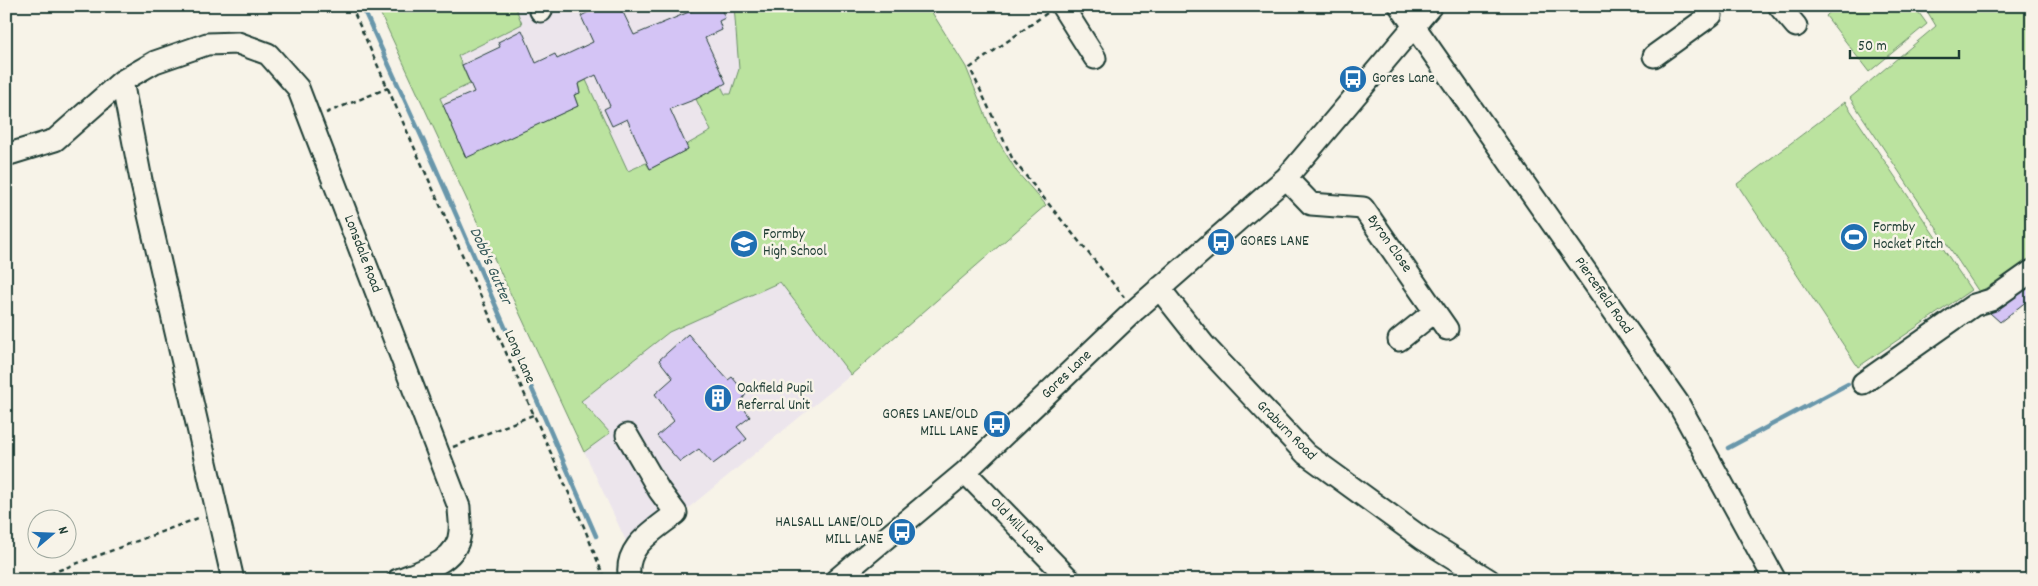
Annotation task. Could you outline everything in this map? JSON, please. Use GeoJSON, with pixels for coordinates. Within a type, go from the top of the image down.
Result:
{"type":"FeatureCollection","features":[{"type":"Feature","properties":{"kind":"street","name":"Piercefield Road"},"geometry":{"type":"LineString","coordinates":[[1400,6],[1678,402],[1774,580]]}},
{"type":"Feature","properties":{"kind":"street","name":"Gores Lane"},"geometry":{"type":"LineString","coordinates":[[836,580],[965,472],[1159,288],[1286,178],[1413,25],[1431,6]]}},
{"type":"Feature","properties":{"kind":"street"},"geometry":{"type":"LineString","coordinates":[[1654,56],[1711,15],[1709,6]]}},
{"type":"Feature","properties":{"kind":"street"},"geometry":{"type":"LineString","coordinates":[[1779,6],[1796,26]]}},
{"type":"Feature","properties":{"kind":"street"},"geometry":{"type":"LineString","coordinates":[[1055,9],[1095,58]]}},
{"type":"Feature","properties":{"kind":"street","name":"Lonsdale Road"},"geometry":{"type":"LineString","coordinates":[[6,155],[55,140],[122,81],[155,62],[207,44],[238,43],[268,54],[298,88],[458,507],[461,533],[451,554],[430,568],[398,580]]}},
{"type":"Feature","properties":{"kind":"street"},"geometry":{"type":"LineString","coordinates":[[122,81],[141,180],[234,580]]}},
{"type":"Feature","properties":{"kind":"street","name":"Byron Close"},"geometry":{"type":"LineString","coordinates":[[1286,178],[1311,204],[1363,208],[1392,248],[1440,321],[1398,340]]}},
{"type":"Feature","properties":{"kind":"street"},"geometry":{"type":"LineString","coordinates":[[1863,383],[1974,305],[1991,300],[2032,271]]}},
{"type":"Feature","properties":{"kind":"street","name":"Graburn Road"},"geometry":{"type":"LineString","coordinates":[[1159,288],[1204,345],[1306,454],[1423,540],[1489,580]]}},
{"type":"Feature","properties":{"kind":"street"},"geometry":{"type":"LineString","coordinates":[[627,435],[659,490],[676,513],[639,543],[631,553],[630,580]]}},
{"type":"Feature","properties":{"kind":"street","name":"Old Mill Lane"},"geometry":{"type":"LineString","coordinates":[[965,472],[1070,580]]}},
{"type":"Feature","properties":{"kind":"path","name":"Long Lane"},"geometry":{"type":"LineString","coordinates":[[350,6],[584,527],[605,580]]}},
{"type":"Feature","properties":{"kind":"path"},"geometry":{"type":"LineString","coordinates":[[1055,9],[970,68],[1013,160],[1135,310]]}},
{"type":"Feature","properties":{"kind":"path"},"geometry":{"type":"LineString","coordinates":[[310,119],[388,88]]}},
{"type":"Feature","properties":{"kind":"path"},"geometry":{"type":"LineString","coordinates":[[438,453],[533,415]]}},
{"type":"Feature","properties":{"kind":"path"},"geometry":{"type":"LineString","coordinates":[[33,580],[218,511]]}},
{"type":"Feature","properties":{"kind":"shaded area","name":"Formby High School"},"geometry":{"type":"Polygon","coordinates":[[[377,6],[928,6],[966,67],[992,131],[1017,172],[1046,205],[851,375],[632,554],[377,6]]]}},
{"type":"Feature","properties":{"kind":"green space","name":"Formby High School"},"geometry":{"type":"Polygon","coordinates":[[[377,6],[515,6],[522,24],[458,56],[470,84],[440,98],[466,157],[578,106],[574,95],[580,92],[578,84],[586,80],[628,171],[646,163],[650,169],[688,149],[686,145],[711,131],[696,99],[721,86],[725,94],[731,94],[739,69],[734,6],[928,6],[966,67],[992,131],[1017,172],[1046,205],[851,375],[780,282],[669,332],[581,401],[610,433],[584,452],[377,6]]]}},
{"type":"Feature","properties":{"kind":"green space"},"geometry":{"type":"Polygon","coordinates":[[[1836,6],[1914,6],[1927,24],[1869,72],[1826,16],[1836,6]]]}},
{"type":"Feature","properties":{"kind":"green space"},"geometry":{"type":"Polygon","coordinates":[[[1924,6],[2032,6],[2032,262],[1979,292],[1850,98],[1936,26],[1924,6]]]}},
{"type":"Feature","properties":{"kind":"green space","name":"Formby Hocket Pitch"},"geometry":{"type":"Polygon","coordinates":[[[1845,102],[1971,290],[1858,367],[1737,184],[1845,102]]]}},
{"type":"Feature","properties":{"kind":"building"},"geometry":{"type":"Polygon","coordinates":[[[600,6],[620,6],[634,35],[696,9],[694,6],[720,6],[725,18],[719,21],[722,30],[705,38],[726,83],[696,99],[670,109],[688,149],[650,169],[627,119],[612,126],[604,109],[610,106],[596,75],[578,84],[580,93],[574,95],[578,106],[466,158],[443,105],[474,92],[462,65],[500,47],[498,42],[522,30],[536,63],[555,54],[557,59],[593,42],[581,16],[600,6]]]}},
{"type":"Feature","properties":{"kind":"building"},"geometry":{"type":"Polygon","coordinates":[[[2032,286],[2032,297],[2000,322],[1990,313],[2032,286]]]}},
{"type":"Feature","properties":{"kind":"building","name":"Oakfield Pupil Referral Unit"},"geometry":{"type":"Polygon","coordinates":[[[688,334],[728,380],[732,377],[746,394],[740,403],[750,417],[737,427],[747,439],[713,464],[699,449],[680,462],[657,436],[674,421],[655,394],[673,378],[659,360],[688,334]]]}},
{"type":"Feature","properties":{"kind":"waterway","name":"Dobb's Gutter"},"geometry":{"type":"LineString","coordinates":[[362,6],[434,164],[596,536]]}},
{"type":"Feature","properties":{"kind":"waterway"},"geometry":{"type":"LineString","coordinates":[[1728,448],[1848,384]]}},
{"type":"Feature","properties":{"kind":"place","name":"Gores Lane"},"geometry":{"type":"Point","coordinates":[1353,79]}},
{"type":"Feature","properties":{"kind":"place","name":"Formby Hocket Pitch"},"geometry":{"type":"Point","coordinates":[1854,237]}},
{"type":"Feature","properties":{"kind":"place","name":"GORES LANE"},"geometry":{"type":"Point","coordinates":[1221,242]}},
{"type":"Feature","properties":{"kind":"place","name":"Formby High School"},"geometry":{"type":"Point","coordinates":[744,244]}},
{"type":"Feature","properties":{"kind":"place","name":"Oakfield Pupil Referral Unit"},"geometry":{"type":"Point","coordinates":[718,398]}},
{"type":"Feature","properties":{"kind":"place","name":"GORES LANE/OLD MILL LANE"},"geometry":{"type":"Point","coordinates":[997,424]}},
{"type":"Feature","properties":{"kind":"place","name":"HALSALL LANE/OLD MILL LANE"},"geometry":{"type":"Point","coordinates":[902,532]}}]}
